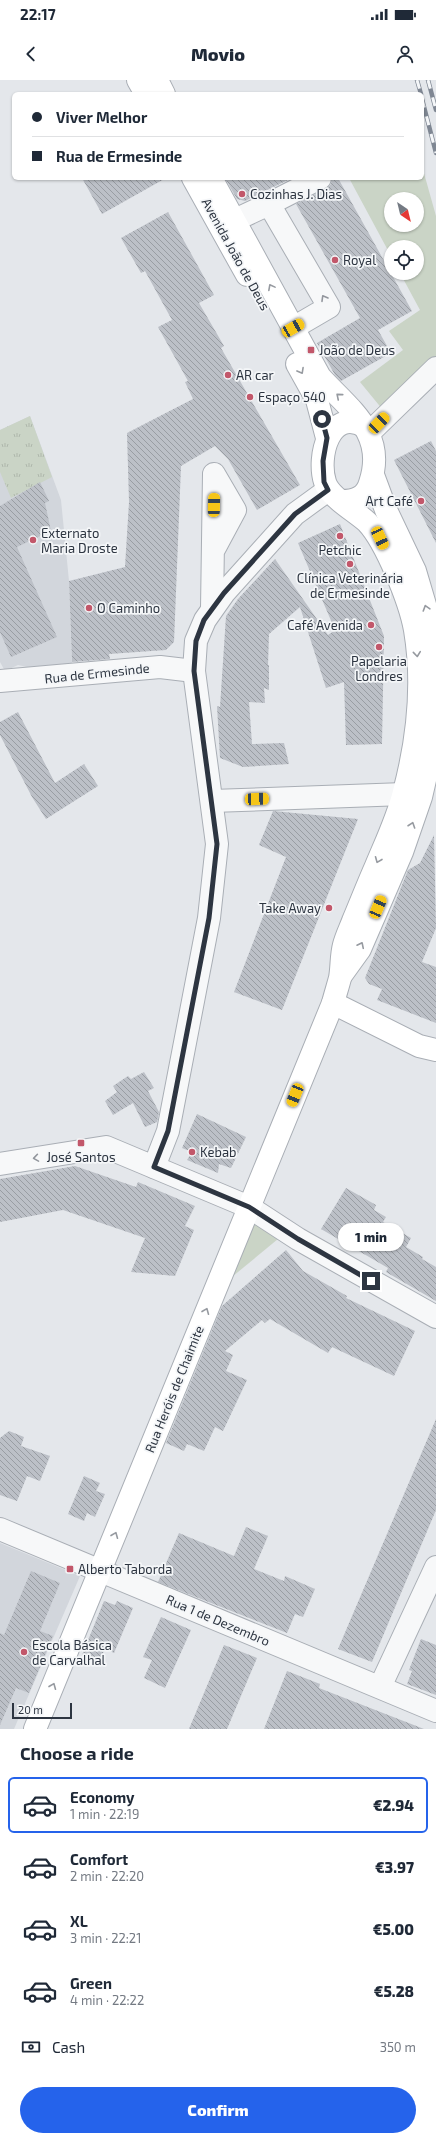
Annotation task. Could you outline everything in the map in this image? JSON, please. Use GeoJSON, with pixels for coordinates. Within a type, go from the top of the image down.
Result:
{"type":"FeatureCollection","features":[{"type":"Feature","properties":{"kind":"main road"},"geometry":{"type":"LineString","coordinates":[[138,80],[145,92]]}},
{"type":"Feature","properties":{"kind":"main road"},"geometry":{"type":"LineString","coordinates":[[157,80],[163,92]]}},
{"type":"Feature","properties":{"kind":"main road","name":"Avenida João de Deus"},"geometry":{"type":"LineString","coordinates":[[194,180],[317,400],[327,438],[323,461],[324,482],[335,495],[367,523],[380,538],[398,578],[414,628],[420,680],[416,743],[420,795]]}},
{"type":"Feature","properties":{"kind":"main road","name":"Avenida João de Deus"},"geometry":{"type":"LineString","coordinates":[[213,180],[320,377],[347,402],[366,430],[375,452],[373,475],[370,485],[358,498],[335,495]]}},
{"type":"Feature","properties":{"kind":"main road"},"geometry":{"type":"LineString","coordinates":[[327,438],[339,424],[347,422],[356,422],[366,430]]}},
{"type":"Feature","properties":{"kind":"main road","name":"Avenida João de Deus"},"geometry":{"type":"LineString","coordinates":[[249,1207],[333,1003],[340,977],[360,948],[402,852],[420,795],[433,744],[434,680],[431,625],[415,571],[386,510],[373,475]]}},
{"type":"Feature","properties":{"kind":"main road"},"geometry":{"type":"LineString","coordinates":[[333,1003],[419,1046],[436,1050]]}},
{"type":"Feature","properties":{"kind":"main road","name":"Rua Heróis de Chaimite"},"geometry":{"type":"LineString","coordinates":[[36,1725],[249,1207]]}},
{"type":"Feature","properties":{"kind":"street"},"geometry":{"type":"LineString","coordinates":[[235,220],[316,180]]}},
{"type":"Feature","properties":{"kind":"street"},"geometry":{"type":"LineString","coordinates":[[269,204],[329,307],[293,328]]}},
{"type":"Feature","properties":{"kind":"street"},"geometry":{"type":"LineString","coordinates":[[366,430],[436,368]]}},
{"type":"Feature","properties":{"kind":"street"},"geometry":{"type":"LineString","coordinates":[[154,1167],[168,1131],[209,918],[217,844],[194,671],[196,641],[204,620],[224,593],[295,514],[335,495]]}},
{"type":"Feature","properties":{"kind":"street"},"geometry":{"type":"LineString","coordinates":[[212,609],[213,551]]}},
{"type":"Feature","properties":{"kind":"street","name":"Rua de Ermesinde"},"geometry":{"type":"LineString","coordinates":[[0,681],[160,667],[194,671]]}},
{"type":"Feature","properties":{"kind":"street"},"geometry":{"type":"LineString","coordinates":[[212,801],[420,795]]}},
{"type":"Feature","properties":{"kind":"street"},"geometry":{"type":"LineString","coordinates":[[0,1164],[106,1147],[249,1207],[298,1239],[436,1317]]}},
{"type":"Feature","properties":{"kind":"street","name":"Rua 1 de Dezembro"},"geometry":{"type":"LineString","coordinates":[[0,1529],[380,1687],[436,1712]]}},
{"type":"Feature","properties":{"kind":"street"},"geometry":{"type":"LineString","coordinates":[[380,1687],[436,1567]]}},
{"type":"Feature","properties":{"kind":"shaded area","name":"Externato Maria Droste"},"geometry":{"type":"Polygon","coordinates":[[[30,416],[61,500],[69,581],[72,665],[27,667],[18,665],[5,671],[0,662],[0,430],[30,416]]]}},
{"type":"Feature","properties":{"kind":"shaded area","name":"Escola Básica de Carvalhal"},"geometry":{"type":"Polygon","coordinates":[[[0,1543],[80,1576],[14,1729],[0,1729],[0,1543]]]}},
{"type":"Feature","properties":{"kind":"green space"},"geometry":{"type":"Polygon","coordinates":[[[424,173],[436,216],[436,358],[383,410],[360,382],[403,350],[389,331],[420,310],[404,280],[424,280],[424,240],[384,240],[384,243],[350,180],[424,180],[424,173]]]}},
{"type":"Feature","properties":{"kind":"green space"},"geometry":{"type":"Polygon","coordinates":[[[30,416],[52,477],[11,498],[0,472],[0,430],[30,416]]]}},
{"type":"Feature","properties":{"kind":"green space"},"geometry":{"type":"Polygon","coordinates":[[[254,1224],[258,1224],[278,1239],[221,1286],[254,1224]]]}},
{"type":"Feature","properties":{"kind":"building"},"geometry":{"type":"Polygon","coordinates":[[[83,180],[162,180],[102,214],[83,180]]]}},
{"type":"Feature","properties":{"kind":"building"},"geometry":{"type":"Polygon","coordinates":[[[226,180],[288,180],[245,201],[237,199],[226,180]]]}},
{"type":"Feature","properties":{"kind":"building"},"geometry":{"type":"Polygon","coordinates":[[[332,180],[339,180],[384,261],[384,280],[395,280],[412,311],[378,330],[391,353],[341,381],[335,375],[317,343],[360,318],[296,204],[326,189],[331,184],[332,180]]]}},
{"type":"Feature","properties":{"kind":"building"},"geometry":{"type":"Polygon","coordinates":[[[168,212],[214,295],[199,303],[224,346],[221,348],[300,485],[257,510],[228,459],[215,446],[181,466],[174,642],[166,650],[109,654],[110,659],[72,662],[69,581],[125,567],[129,502],[127,433],[193,399],[185,382],[188,381],[158,327],[172,320],[145,271],[141,273],[121,238],[168,212]]]}},
{"type":"Feature","properties":{"kind":"building"},"geometry":{"type":"Polygon","coordinates":[[[431,441],[436,451],[436,543],[394,460],[431,441]]]}},
{"type":"Feature","properties":{"kind":"building"},"geometry":{"type":"Polygon","coordinates":[[[40,482],[49,501],[45,503],[51,531],[17,547],[57,637],[11,657],[0,632],[0,506],[40,482]]]}},
{"type":"Feature","properties":{"kind":"building"},"geometry":{"type":"Polygon","coordinates":[[[340,524],[384,636],[382,744],[346,745],[344,682],[326,688],[300,607],[269,634],[269,690],[264,688],[265,703],[249,702],[252,744],[284,743],[289,764],[243,767],[220,758],[217,706],[220,707],[226,616],[238,599],[275,559],[328,635],[335,630],[298,543],[340,524]]]}},
{"type":"Feature","properties":{"kind":"building"},"geometry":{"type":"Polygon","coordinates":[[[18,712],[55,783],[84,764],[98,786],[46,819],[32,797],[0,735],[0,722],[18,712]]]}},
{"type":"Feature","properties":{"kind":"building"},"geometry":{"type":"Polygon","coordinates":[[[273,811],[358,819],[282,1010],[234,992],[286,857],[259,845],[273,811]]]}},
{"type":"Feature","properties":{"kind":"building"},"geometry":{"type":"Polygon","coordinates":[[[434,835],[436,928],[422,962],[436,967],[436,1023],[377,1000],[382,989],[369,984],[365,978],[408,870],[420,863],[434,835]]]}},
{"type":"Feature","properties":{"kind":"building"},"geometry":{"type":"Polygon","coordinates":[[[144,1072],[154,1088],[148,1091],[159,1112],[157,1122],[145,1127],[133,1103],[113,1115],[105,1101],[117,1092],[113,1086],[128,1076],[131,1079],[144,1072]]]}},
{"type":"Feature","properties":{"kind":"building"},"geometry":{"type":"Polygon","coordinates":[[[197,1114],[246,1137],[231,1168],[219,1164],[218,1173],[187,1160],[192,1152],[182,1148],[197,1114]]]}},
{"type":"Feature","properties":{"kind":"building"},"geometry":{"type":"Polygon","coordinates":[[[75,1166],[136,1187],[138,1182],[195,1206],[185,1226],[194,1230],[175,1276],[131,1272],[145,1238],[63,1210],[0,1222],[0,1179],[75,1166]]]}},
{"type":"Feature","properties":{"kind":"building"},"geometry":{"type":"Polygon","coordinates":[[[346,1188],[376,1205],[374,1210],[386,1217],[383,1222],[411,1238],[406,1247],[436,1267],[436,1301],[386,1272],[388,1268],[321,1229],[346,1188]]]}},
{"type":"Feature","properties":{"kind":"building"},"geometry":{"type":"Polygon","coordinates":[[[286,1250],[303,1271],[347,1296],[346,1298],[415,1331],[394,1376],[332,1347],[328,1353],[270,1319],[265,1323],[262,1320],[225,1351],[233,1355],[226,1371],[247,1380],[223,1431],[215,1427],[204,1451],[187,1444],[184,1451],[166,1443],[222,1306],[286,1250]]]}},
{"type":"Feature","properties":{"kind":"building"},"geometry":{"type":"Polygon","coordinates":[[[436,1419],[436,1510],[372,1662],[338,1649],[436,1419]]]}},
{"type":"Feature","properties":{"kind":"building"},"geometry":{"type":"Polygon","coordinates":[[[9,1431],[24,1437],[21,1446],[50,1456],[40,1481],[27,1476],[17,1501],[0,1495],[0,1438],[9,1431]]]}},
{"type":"Feature","properties":{"kind":"building"},"geometry":{"type":"Polygon","coordinates":[[[84,1476],[100,1483],[96,1491],[105,1494],[95,1517],[87,1513],[84,1521],[68,1514],[84,1476]]]}},
{"type":"Feature","properties":{"kind":"building"},"geometry":{"type":"Polygon","coordinates":[[[246,1527],[268,1536],[254,1569],[284,1581],[285,1576],[315,1589],[303,1617],[295,1614],[287,1633],[158,1582],[179,1533],[234,1556],[246,1527]]]}},
{"type":"Feature","properties":{"kind":"building"},"geometry":{"type":"Polygon","coordinates":[[[31,1571],[60,1583],[40,1631],[53,1636],[29,1693],[16,1688],[0,1725],[0,1633],[4,1635],[31,1571]]]}},
{"type":"Feature","properties":{"kind":"building"},"geometry":{"type":"Polygon","coordinates":[[[104,1601],[115,1605],[117,1601],[133,1608],[114,1653],[105,1649],[99,1662],[82,1655],[104,1601]]]}},
{"type":"Feature","properties":{"kind":"building"},"geometry":{"type":"Polygon","coordinates":[[[161,1617],[191,1630],[165,1688],[144,1678],[152,1660],[143,1657],[161,1617]]]}},
{"type":"Feature","properties":{"kind":"building"},"geometry":{"type":"Polygon","coordinates":[[[421,1639],[436,1645],[436,1695],[407,1684],[412,1671],[409,1670],[421,1639]]]}},
{"type":"Feature","properties":{"kind":"building"},"geometry":{"type":"Polygon","coordinates":[[[224,1645],[257,1658],[227,1729],[189,1729],[224,1645]]]}},
{"type":"Feature","properties":{"kind":"building"},"geometry":{"type":"Polygon","coordinates":[[[287,1671],[320,1684],[319,1688],[424,1729],[264,1729],[287,1671]]]}},
{"type":"Feature","properties":{"kind":"railway"},"geometry":{"type":"LineString","coordinates":[[417,80],[420,92]]}},
{"type":"Feature","properties":{"kind":"railway"},"geometry":{"type":"LineString","coordinates":[[428,80],[436,110]]}},
{"type":"Feature","properties":{"kind":"railway"},"geometry":{"type":"LineString","coordinates":[[424,107],[436,153]]}},
{"type":"Feature","properties":{"kind":"place","name":"Cozinhas J. Dias"},"geometry":{"type":"Point","coordinates":[242,194]}},
{"type":"Feature","properties":{"kind":"place","name":"Royal"},"geometry":{"type":"Point","coordinates":[335,260]}},
{"type":"Feature","properties":{"kind":"place","name":"João de Deus"},"geometry":{"type":"Point","coordinates":[311,350]}},
{"type":"Feature","properties":{"kind":"place","name":"AR car"},"geometry":{"type":"Point","coordinates":[228,375]}},
{"type":"Feature","properties":{"kind":"place","name":"Espaço 540"},"geometry":{"type":"Point","coordinates":[250,397]}},
{"type":"Feature","properties":{"kind":"place","name":"Art Café"},"geometry":{"type":"Point","coordinates":[421,501]}},
{"type":"Feature","properties":{"kind":"place","name":"Petchic"},"geometry":{"type":"Point","coordinates":[340,536]}},
{"type":"Feature","properties":{"kind":"place","name":"Externato Maria Droste"},"geometry":{"type":"Point","coordinates":[33,540]}},
{"type":"Feature","properties":{"kind":"place","name":"Clínica Veterinária de Ermesinde"},"geometry":{"type":"Point","coordinates":[350,564]}},
{"type":"Feature","properties":{"kind":"place","name":"O Caminho"},"geometry":{"type":"Point","coordinates":[89,608]}},
{"type":"Feature","properties":{"kind":"place","name":"Café Avenida"},"geometry":{"type":"Point","coordinates":[371,625]}},
{"type":"Feature","properties":{"kind":"place","name":"Papelaria Londres"},"geometry":{"type":"Point","coordinates":[379,647]}},
{"type":"Feature","properties":{"kind":"place","name":"Take Away"},"geometry":{"type":"Point","coordinates":[329,908]}},
{"type":"Feature","properties":{"kind":"place","name":"José Santos"},"geometry":{"type":"Point","coordinates":[81,1143]}},
{"type":"Feature","properties":{"kind":"place","name":"Kebab"},"geometry":{"type":"Point","coordinates":[192,1152]}},
{"type":"Feature","properties":{"kind":"place","name":"Alberto Taborda"},"geometry":{"type":"Point","coordinates":[70,1569]}},
{"type":"Feature","properties":{"kind":"place","name":"Escola Básica de Carvalhal"},"geometry":{"type":"Point","coordinates":[24,1652]}},
{"type":"Feature","properties":{"kind":"route"},"geometry":{"type":"LineString","coordinates":[[322,419],[327,438],[323,461],[323,472],[324,482],[328,490],[295,514],[224,593],[204,620],[196,641],[194,671],[199,697],[217,844],[209,918],[168,1131],[154,1167],[249,1207],[289,1234],[371,1281]]}}]}
